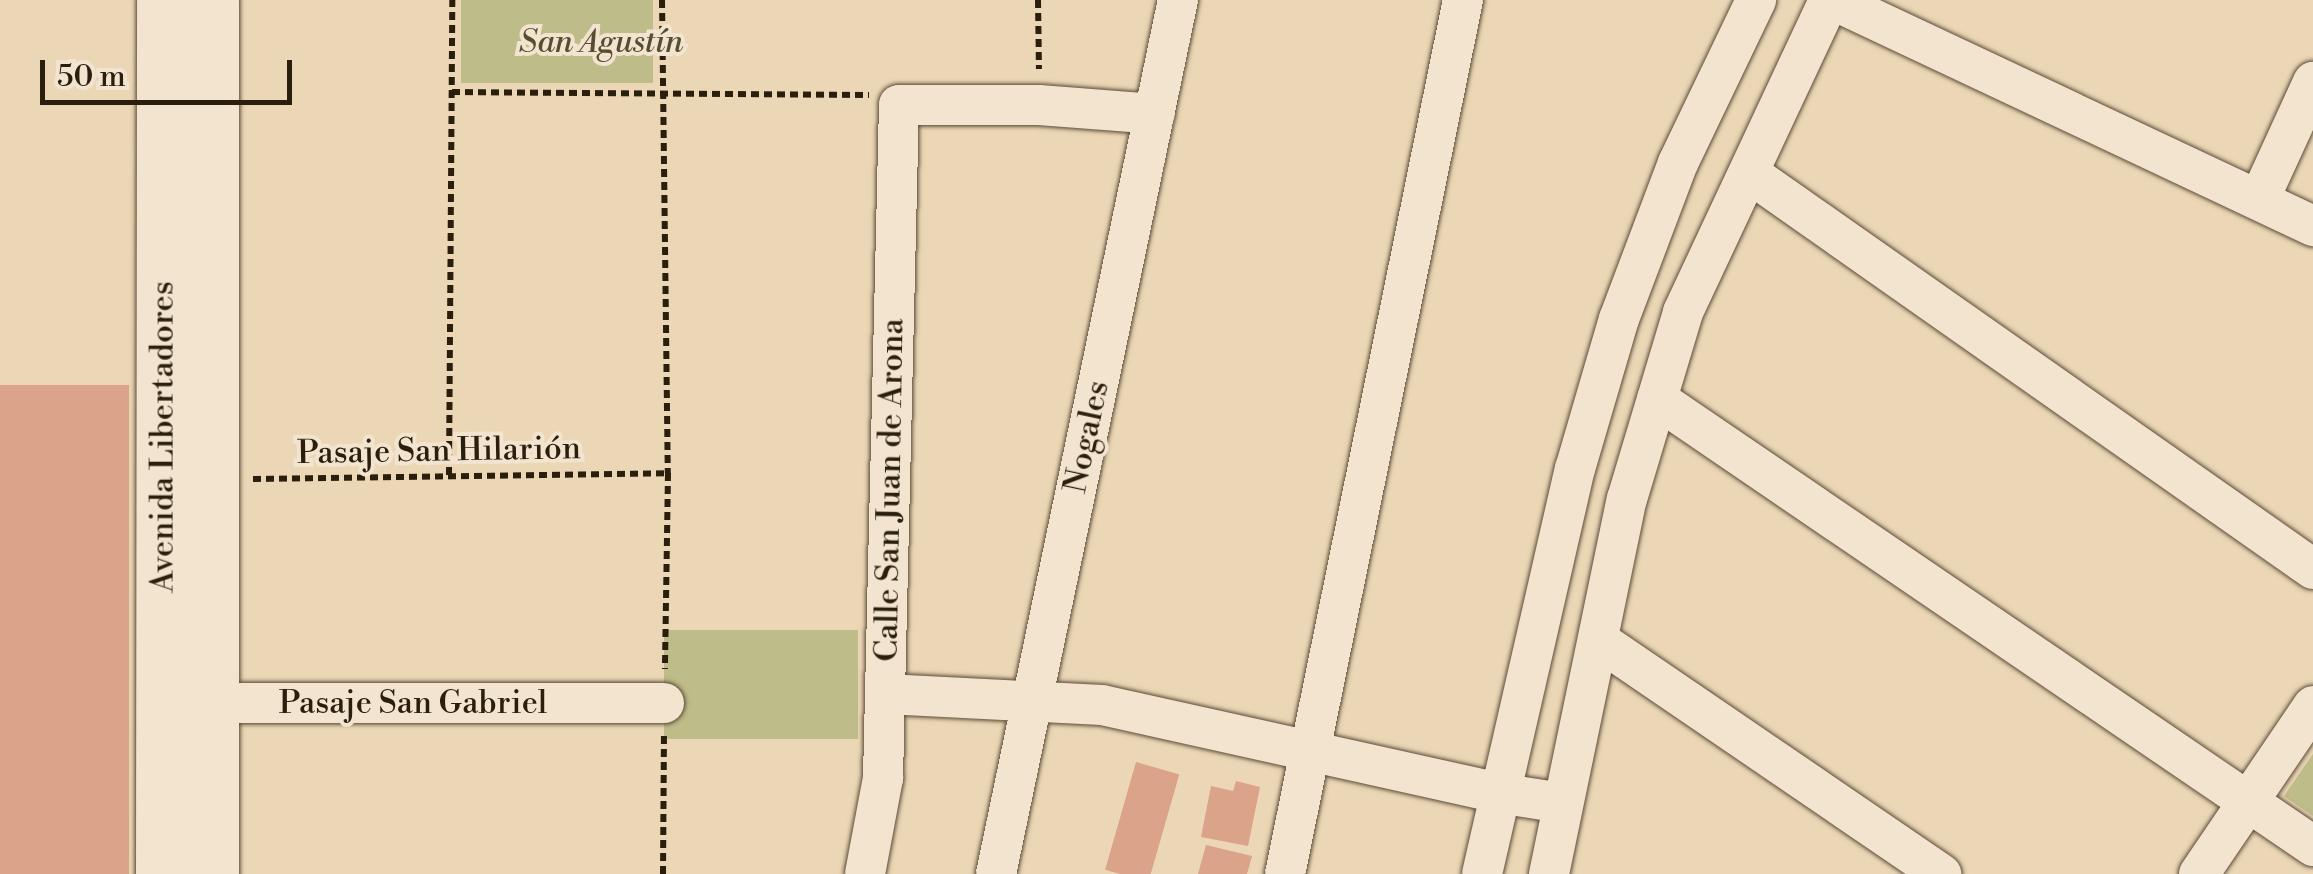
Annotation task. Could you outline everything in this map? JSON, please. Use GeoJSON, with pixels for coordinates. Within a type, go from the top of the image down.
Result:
{"type":"FeatureCollection","features":[{"type":"Feature","properties":{"kind":"street","name":"Avenida Libertadores"},"geometry":{"type":"LineString","coordinates":[[164,0],[186,704],[210,874]]}},
{"type":"Feature","properties":{"kind":"street","name":"Avenida Libertadores"},"geometry":{"type":"LineString","coordinates":[[163,874],[211,480],[212,0]]}},
{"type":"Feature","properties":{"kind":"street","name":"Nogales"},"geometry":{"type":"LineString","coordinates":[[996,874],[1178,0]]}},
{"type":"Feature","properties":{"kind":"street"},"geometry":{"type":"LineString","coordinates":[[1285,874],[1464,0]]}},
{"type":"Feature","properties":{"kind":"street"},"geometry":{"type":"LineString","coordinates":[[1482,874],[1575,469],[1620,319],[1678,164],[1756,0]]}},
{"type":"Feature","properties":{"kind":"street"},"geometry":{"type":"LineString","coordinates":[[1550,874],[1562,803],[1601,642],[1627,499],[1683,312],[1831,0],[2313,226]]}},
{"type":"Feature","properties":{"kind":"street"},"geometry":{"type":"LineString","coordinates":[[2259,200],[2313,82]]}},
{"type":"Feature","properties":{"kind":"street"},"geometry":{"type":"LineString","coordinates":[[899,105],[1038,105],[1156,114]]}},
{"type":"Feature","properties":{"kind":"street","name":"Calle San Juan de Arona"},"geometry":{"type":"LineString","coordinates":[[865,874],[884,778],[899,105]]}},
{"type":"Feature","properties":{"kind":"street"},"geometry":{"type":"LineString","coordinates":[[1749,173],[2313,568]]}},
{"type":"Feature","properties":{"kind":"street"},"geometry":{"type":"LineString","coordinates":[[1657,399],[2313,846]]}},
{"type":"Feature","properties":{"kind":"street"},"geometry":{"type":"LineString","coordinates":[[1601,642],[1940,874]]}},
{"type":"Feature","properties":{"kind":"street"},"geometry":{"type":"LineString","coordinates":[[886,694],[1032,698],[1102,705],[1498,793],[1562,803]]}},
{"type":"Feature","properties":{"kind":"street","name":"Pasaje San Gabriel"},"geometry":{"type":"LineString","coordinates":[[186,704],[664,703]]}},
{"type":"Feature","properties":{"kind":"street"},"geometry":{"type":"LineString","coordinates":[[2199,874],[2313,706]]}},
{"type":"Feature","properties":{"kind":"path"},"geometry":{"type":"LineString","coordinates":[[450,475],[452,0]]}},
{"type":"Feature","properties":{"kind":"path"},"geometry":{"type":"LineString","coordinates":[[662,0],[668,473],[663,874]]}},
{"type":"Feature","properties":{"kind":"path"},"geometry":{"type":"LineString","coordinates":[[1038,0],[1038,105]]}},
{"type":"Feature","properties":{"kind":"path"},"geometry":{"type":"LineString","coordinates":[[452,92],[859,92],[899,105]]}},
{"type":"Feature","properties":{"kind":"path","name":"Pasaje San Hilarión"},"geometry":{"type":"LineString","coordinates":[[211,480],[668,473]]}},
{"type":"Feature","properties":{"kind":"green space","name":"San Agustín"},"geometry":{"type":"Polygon","coordinates":[[[461,0],[653,0],[653,83],[461,83],[461,0]]]}},
{"type":"Feature","properties":{"kind":"green space"},"geometry":{"type":"Polygon","coordinates":[[[664,630],[858,630],[858,739],[664,739],[664,630]]]}},
{"type":"Feature","properties":{"kind":"green space"},"geometry":{"type":"Polygon","coordinates":[[[2313,754],[2313,816],[2284,796],[2313,754]]]}},
{"type":"Feature","properties":{"kind":"building"},"geometry":{"type":"Polygon","coordinates":[[[0,385],[129,385],[129,874],[0,874],[0,385]]]}},
{"type":"Feature","properties":{"kind":"building"},"geometry":{"type":"Polygon","coordinates":[[[1136,762],[1179,774],[1151,874],[1105,870],[1136,762]]]}},
{"type":"Feature","properties":{"kind":"building"},"geometry":{"type":"Polygon","coordinates":[[[1236,781],[1260,787],[1248,846],[1201,837],[1211,786],[1233,791],[1236,781]]]}},
{"type":"Feature","properties":{"kind":"building"},"geometry":{"type":"Polygon","coordinates":[[[1206,845],[1252,856],[1247,874],[1198,874],[1206,845]]]}}]}
